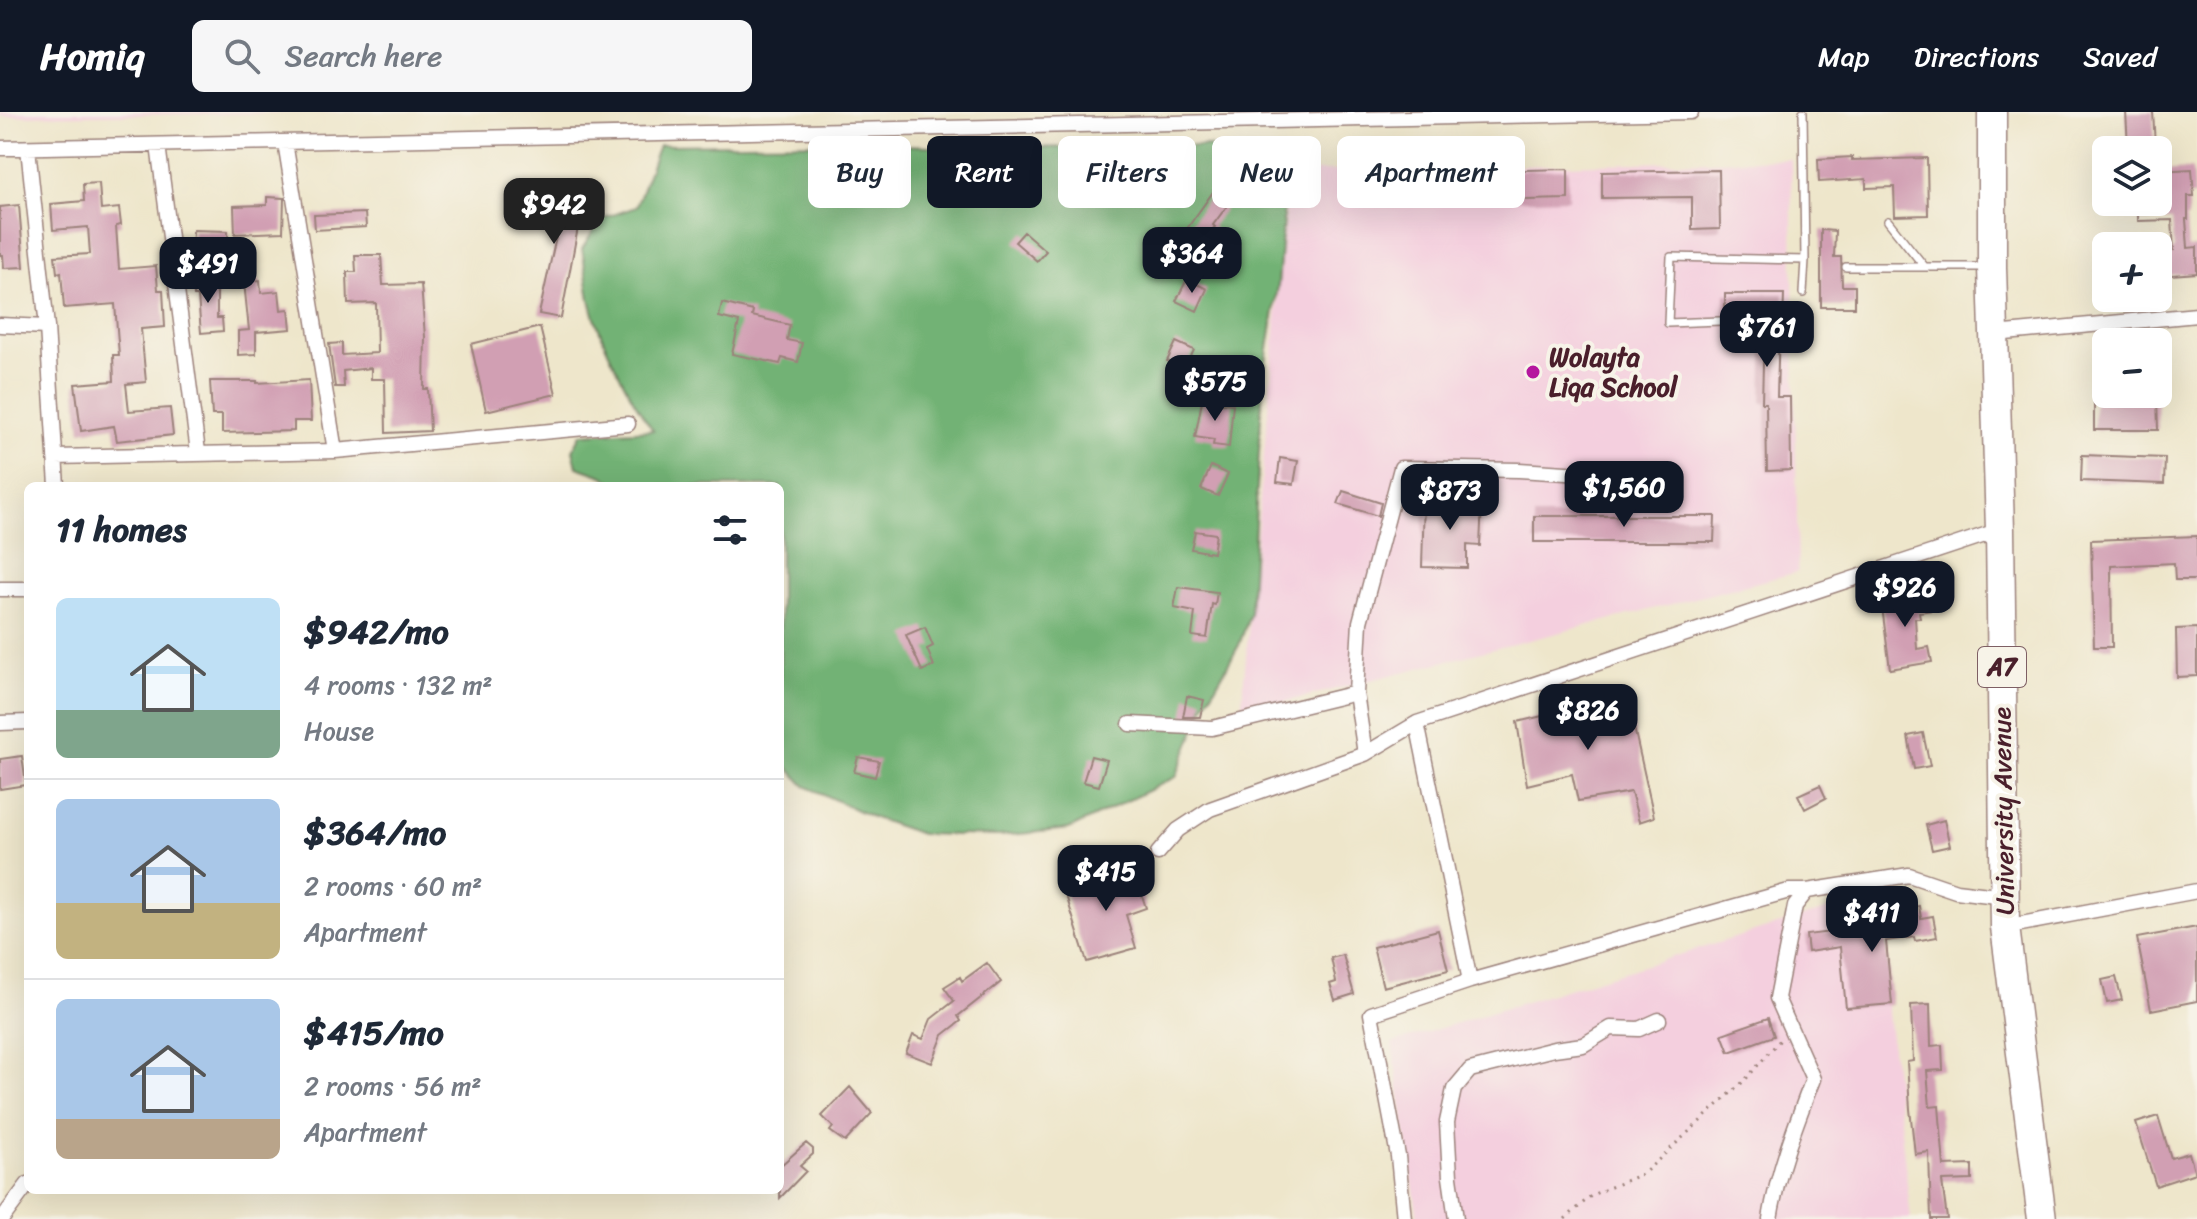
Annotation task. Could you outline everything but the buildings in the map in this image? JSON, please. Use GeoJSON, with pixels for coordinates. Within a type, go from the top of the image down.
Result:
{"type":"FeatureCollection","features":[{"type":"Feature","properties":{"kind":"highway","name":"University Avenue"},"geometry":{"type":"LineString","coordinates":[[1992,112],[1992,267],[2000,530],[2005,927],[2042,1219]]}},
{"type":"Feature","properties":{"kind":"street"},"geometry":{"type":"LineString","coordinates":[[0,148],[1691,112]]}},
{"type":"Feature","properties":{"kind":"street"},"geometry":{"type":"LineString","coordinates":[[285,142],[335,451]]}},
{"type":"Feature","properties":{"kind":"street"},"geometry":{"type":"LineString","coordinates":[[158,145],[198,452]]}},
{"type":"Feature","properties":{"kind":"street"},"geometry":{"type":"LineString","coordinates":[[28,148],[47,327],[57,482]]}},
{"type":"Feature","properties":{"kind":"street"},"geometry":{"type":"LineString","coordinates":[[1995,334],[2197,315]]}},
{"type":"Feature","properties":{"kind":"street"},"geometry":{"type":"LineString","coordinates":[[0,325],[47,327]]}},
{"type":"Feature","properties":{"kind":"street"},"geometry":{"type":"LineString","coordinates":[[55,457],[335,451],[628,424]]}},
{"type":"Feature","properties":{"kind":"street"},"geometry":{"type":"LineString","coordinates":[[1365,754],[1356,693],[1360,622],[1401,468],[1519,470],[1644,478]]}},
{"type":"Feature","properties":{"kind":"street"},"geometry":{"type":"LineString","coordinates":[[1158,853],[1178,830],[1210,809],[1365,754],[1417,723],[2000,530]]}},
{"type":"Feature","properties":{"kind":"street"},"geometry":{"type":"LineString","coordinates":[[0,589],[24,589]]}},
{"type":"Feature","properties":{"kind":"street"},"geometry":{"type":"LineString","coordinates":[[1130,724],[1212,728],[1356,693]]}},
{"type":"Feature","properties":{"kind":"street"},"geometry":{"type":"LineString","coordinates":[[0,723],[24,722]]}},
{"type":"Feature","properties":{"kind":"street"},"geometry":{"type":"LineString","coordinates":[[1417,723],[1470,981]]}},
{"type":"Feature","properties":{"kind":"street"},"geometry":{"type":"LineString","coordinates":[[1404,1219],[1398,1156],[1371,1014],[1470,981],[1789,891],[1909,875],[1956,891],[2005,897]]}},
{"type":"Feature","properties":{"kind":"street"},"geometry":{"type":"LineString","coordinates":[[1770,1219],[1776,1183],[1813,1079],[1777,998],[1795,906],[1807,891]]}},
{"type":"Feature","properties":{"kind":"street"},"geometry":{"type":"LineString","coordinates":[[2005,927],[2197,891]]}},
{"type":"Feature","properties":{"kind":"street"},"geometry":{"type":"LineString","coordinates":[[1456,1219],[1447,1122],[1454,1089],[1470,1070],[1583,1045],[1611,1028],[1639,1029],[1659,1020]]}},
{"type":"Feature","properties":{"kind":"street"},"geometry":{"type":"LineString","coordinates":[[2,1219],[24,1189]]}},
{"type":"Feature","properties":{"kind":"lane"},"geometry":{"type":"LineString","coordinates":[[1803,112],[1803,293]]}},
{"type":"Feature","properties":{"kind":"lane"},"geometry":{"type":"LineString","coordinates":[[1888,221],[1924,266]]}},
{"type":"Feature","properties":{"kind":"lane"},"geometry":{"type":"LineString","coordinates":[[1720,321],[1668,323],[1671,257],[1805,260]]}},
{"type":"Feature","properties":{"kind":"lane"},"geometry":{"type":"LineString","coordinates":[[1846,267],[1992,267]]}},
{"type":"Feature","properties":{"kind":"path"},"geometry":{"type":"LineString","coordinates":[[1565,1219],[1592,1195],[1644,1173],[1745,1080],[1791,1028]]}},
{"type":"Feature","properties":{"kind":"shaded area"},"geometry":{"type":"Polygon","coordinates":[[[0,112],[370,112],[0,116],[0,112]]]}},
{"type":"Feature","properties":{"kind":"shaded area","name":"Wolayta Liqa School"},"geometry":{"type":"Polygon","coordinates":[[[1791,159],[1798,572],[1241,713],[1286,208],[1321,208],[1321,171],[1337,171],[1337,208],[1525,208],[1525,166],[1791,159]]]}},
{"type":"Feature","properties":{"kind":"shaded area"},"geometry":{"type":"Polygon","coordinates":[[[1875,895],[1911,1219],[1418,1219],[1392,1043],[1875,895]]]}},
{"type":"Feature","properties":{"kind":"green space"},"geometry":{"type":"Polygon","coordinates":[[[808,143],[808,208],[911,208],[911,145],[927,146],[927,208],[1042,208],[1042,148],[1058,147],[1058,208],[1196,208],[1196,146],[1208,146],[1212,148],[1212,208],[1284,208],[1278,286],[1263,380],[1250,614],[1239,645],[1204,707],[1176,777],[1069,829],[999,836],[921,834],[874,818],[805,786],[784,763],[784,482],[613,482],[577,467],[573,450],[581,434],[653,430],[607,349],[590,299],[582,249],[601,219],[636,207],[659,145],[808,143]]]}},
{"type":"Feature","properties":{"kind":"place","name":"Wolayta Liqa School"},"geometry":{"type":"Point","coordinates":[1533,372]}}]}
